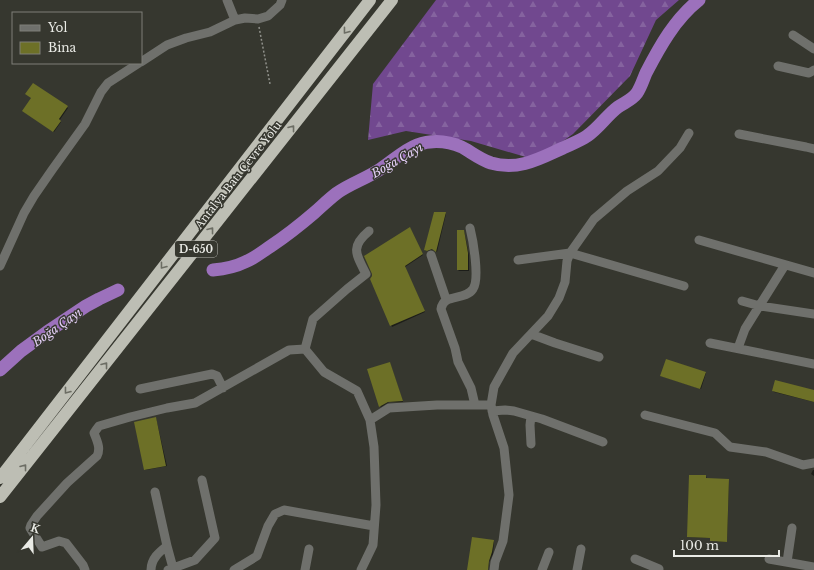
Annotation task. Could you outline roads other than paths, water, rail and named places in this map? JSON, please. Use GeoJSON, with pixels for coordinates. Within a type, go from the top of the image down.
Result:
{"type":"FeatureCollection","features":[{"type":"Feature","properties":{"kind":"highway","name":"Antalya Batı Çevre Yolu"},"geometry":{"type":"LineString","coordinates":[[0,478],[44,419],[370,0]]}},
{"type":"Feature","properties":{"kind":"highway","name":"Antalya Batı Çevre Yolu"},"geometry":{"type":"LineString","coordinates":[[0,497],[392,0]]}},
{"type":"Feature","properties":{"kind":"street"},"geometry":{"type":"LineString","coordinates":[[227,0],[235,20]]}},
{"type":"Feature","properties":{"kind":"street"},"geometry":{"type":"LineString","coordinates":[[142,61],[167,45],[186,38],[210,32],[235,20],[245,18],[258,19],[268,16],[280,5],[282,0]]}},
{"type":"Feature","properties":{"kind":"street"},"geometry":{"type":"LineString","coordinates":[[793,35],[814,49]]}},
{"type":"Feature","properties":{"kind":"street"},"geometry":{"type":"LineString","coordinates":[[0,266],[24,213],[34,196],[85,124],[101,92],[108,83],[137,64]]}},
{"type":"Feature","properties":{"kind":"street"},"geometry":{"type":"LineString","coordinates":[[778,66],[809,72],[814,70]]}},
{"type":"Feature","properties":{"kind":"street"},"geometry":{"type":"LineString","coordinates":[[494,570],[495,562],[503,541],[509,494],[504,448],[492,408],[494,387],[513,353],[548,316],[559,298],[565,282],[567,261],[570,253],[594,219],[627,191],[658,171],[680,148],[689,133]]}},
{"type":"Feature","properties":{"kind":"street"},"geometry":{"type":"LineString","coordinates":[[739,134],[814,149]]}},
{"type":"Feature","properties":{"kind":"street"},"geometry":{"type":"LineString","coordinates":[[470,228],[476,274],[475,286],[472,291],[466,295],[446,299],[442,304],[441,309],[455,348],[458,362],[471,388],[475,405]]}},
{"type":"Feature","properties":{"kind":"street"},"geometry":{"type":"LineString","coordinates":[[305,349],[313,319],[366,274],[358,258],[356,248],[361,238],[369,231]]}},
{"type":"Feature","properties":{"kind":"street"},"geometry":{"type":"LineString","coordinates":[[699,240],[814,273]]}},
{"type":"Feature","properties":{"kind":"street"},"geometry":{"type":"LineString","coordinates":[[518,260],[570,253],[684,286]]}},
{"type":"Feature","properties":{"kind":"street"},"geometry":{"type":"LineString","coordinates":[[431,256],[446,299]]}},
{"type":"Feature","properties":{"kind":"street"},"geometry":{"type":"LineString","coordinates":[[738,348],[745,329],[785,265]]}},
{"type":"Feature","properties":{"kind":"street"},"geometry":{"type":"LineString","coordinates":[[742,301],[760,306],[814,314]]}},
{"type":"Feature","properties":{"kind":"street"},"geometry":{"type":"LineString","coordinates":[[531,334],[599,357]]}},
{"type":"Feature","properties":{"kind":"street"},"geometry":{"type":"LineString","coordinates":[[710,343],[814,364]]}},
{"type":"Feature","properties":{"kind":"street"},"geometry":{"type":"LineString","coordinates":[[85,570],[83,565],[66,543],[59,541],[42,547],[30,528],[37,516],[67,483],[97,456],[99,448],[94,433],[99,426],[167,408],[195,403],[289,350],[305,349]]}},
{"type":"Feature","properties":{"kind":"street"},"geometry":{"type":"LineString","coordinates":[[305,349],[324,372],[357,391],[370,420],[374,447],[376,504],[373,545],[361,570]]}},
{"type":"Feature","properties":{"kind":"street"},"geometry":{"type":"LineString","coordinates":[[140,389],[212,374],[216,375],[223,388]]}},
{"type":"Feature","properties":{"kind":"street"},"geometry":{"type":"LineString","coordinates":[[370,420],[389,408],[437,405],[475,405],[514,411],[542,419],[603,442]]}},
{"type":"Feature","properties":{"kind":"street"},"geometry":{"type":"LineString","coordinates":[[531,416],[531,444]]}},
{"type":"Feature","properties":{"kind":"street"},"geometry":{"type":"LineString","coordinates":[[645,416],[715,433],[730,447],[766,452],[803,465],[814,463]]}},
{"type":"Feature","properties":{"kind":"street"},"geometry":{"type":"LineString","coordinates":[[155,492],[167,546],[170,569],[195,560],[215,538],[202,480]]}},
{"type":"Feature","properties":{"kind":"street"},"geometry":{"type":"LineString","coordinates":[[234,570],[257,556],[268,526],[275,514],[284,510],[374,526]]}},
{"type":"Feature","properties":{"kind":"street"},"geometry":{"type":"LineString","coordinates":[[787,562],[792,528]]}},
{"type":"Feature","properties":{"kind":"street"},"geometry":{"type":"LineString","coordinates":[[151,570],[151,566],[158,553],[167,546]]}},
{"type":"Feature","properties":{"kind":"street"},"geometry":{"type":"LineString","coordinates":[[305,570],[309,549]]}},
{"type":"Feature","properties":{"kind":"street"},"geometry":{"type":"LineString","coordinates":[[577,570],[581,549]]}},
{"type":"Feature","properties":{"kind":"street"},"geometry":{"type":"LineString","coordinates":[[542,570],[549,552]]}},
{"type":"Feature","properties":{"kind":"street"},"geometry":{"type":"LineString","coordinates":[[635,559],[658,570]]}},
{"type":"Feature","properties":{"kind":"street"},"geometry":{"type":"LineString","coordinates":[[769,559],[814,567]]}},
{"type":"Feature","properties":{"kind":"waterway","name":"Boğa Çayı"},"geometry":{"type":"LineString","coordinates":[[213,270],[241,264],[255,257],[293,230],[337,193],[377,172],[403,152],[417,145],[430,142],[449,143],[461,147],[488,162],[510,166],[537,160],[587,136],[614,110],[631,99],[637,93],[651,63],[675,24],[690,7],[699,0]]}},
{"type":"Feature","properties":{"kind":"waterway","name":"Boğa Çayı"},"geometry":{"type":"LineString","coordinates":[[0,370],[21,351],[47,332],[86,306],[118,290]]}}]}
